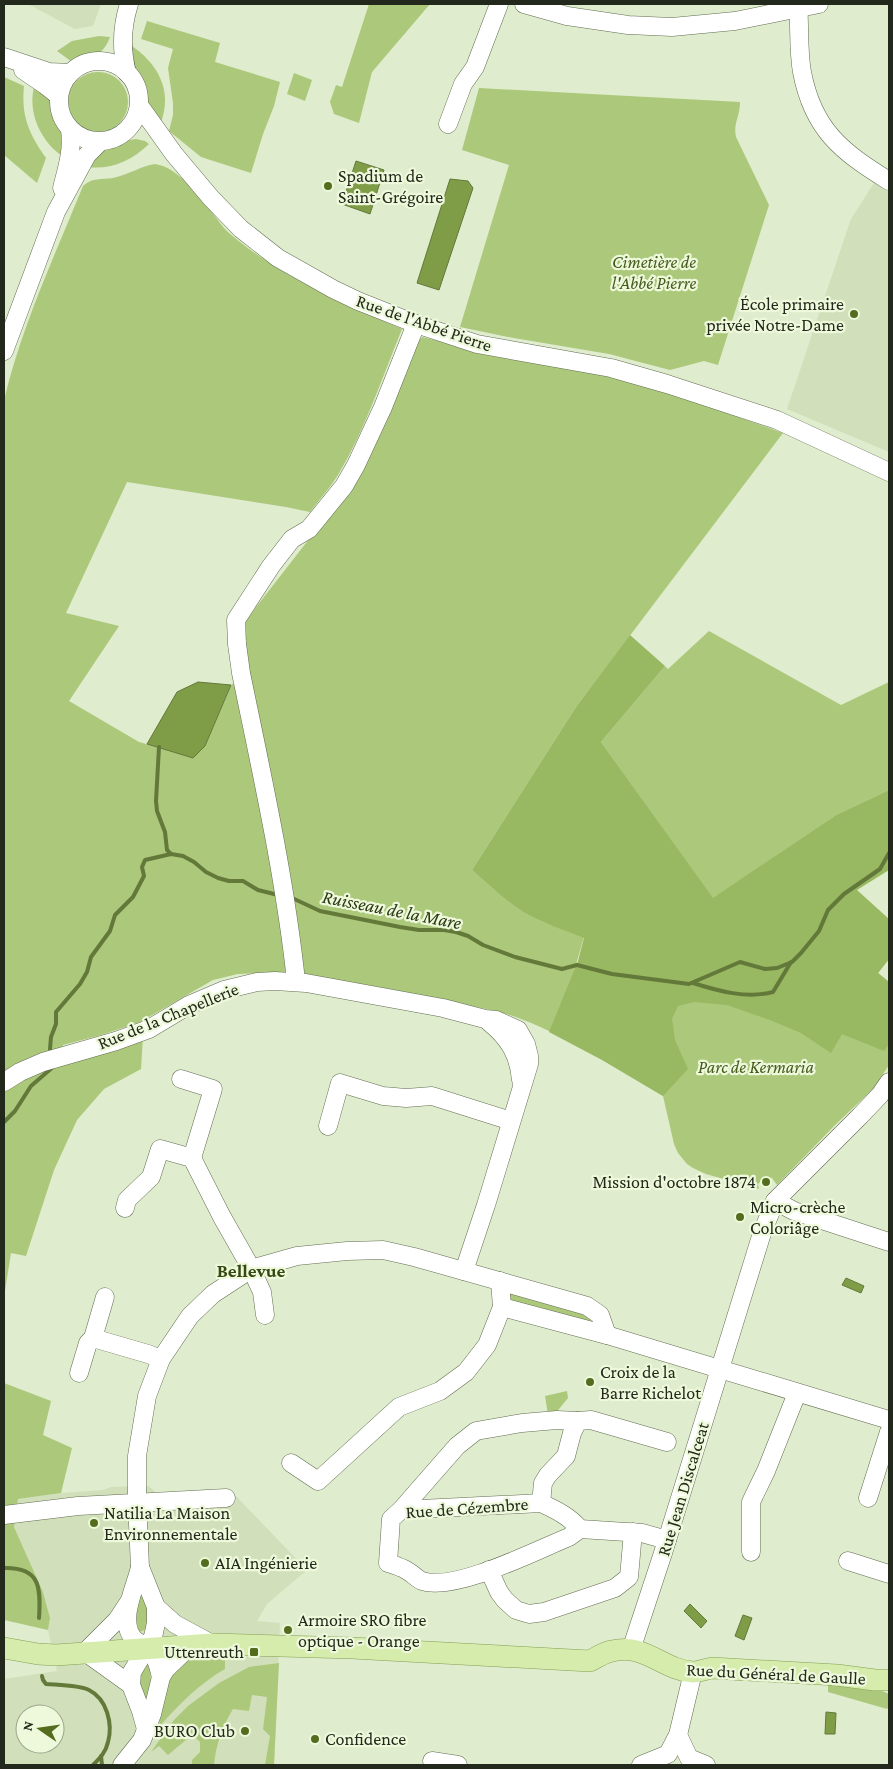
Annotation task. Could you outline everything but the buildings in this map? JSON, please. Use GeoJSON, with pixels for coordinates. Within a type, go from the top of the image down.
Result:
{"type":"FeatureCollection","features":[{"type":"Feature","properties":{"kind":"main road","name":"Rue du Général de Gaulle"},"geometry":{"type":"LineString","coordinates":[[4,1635],[85,1652]]}},
{"type":"Feature","properties":{"kind":"main road","name":"Rue du Général de Gaulle"},"geometry":{"type":"LineString","coordinates":[[4,1648],[38,1654],[56,1654],[213,1644],[352,1648],[590,1661],[611,1651],[631,1650],[649,1654],[666,1665],[693,1672],[712,1668],[837,1675],[884,1682]]}},
{"type":"Feature","properties":{"kind":"street"},"geometry":{"type":"LineString","coordinates":[[70,130],[84,139],[100,142],[116,138],[124,133],[134,121],[139,106],[136,88],[127,73],[123,49],[124,22],[129,4]]}},
{"type":"Feature","properties":{"kind":"street"},"geometry":{"type":"LineString","coordinates":[[448,124],[463,84],[475,67],[499,4]]}},
{"type":"Feature","properties":{"kind":"street"},"geometry":{"type":"LineString","coordinates":[[524,4],[567,16],[628,25],[672,26],[735,21],[798,6],[819,4]]}},
{"type":"Feature","properties":{"kind":"street"},"geometry":{"type":"LineString","coordinates":[[798,6],[802,71],[810,103],[828,134],[842,149],[889,181]]}},
{"type":"Feature","properties":{"kind":"street"},"geometry":{"type":"LineString","coordinates":[[100,61],[124,22]]}},
{"type":"Feature","properties":{"kind":"street"},"geometry":{"type":"LineString","coordinates":[[7,59],[48,72],[70,73]]}},
{"type":"Feature","properties":{"kind":"street"},"geometry":{"type":"LineString","coordinates":[[7,59],[59,96]]}},
{"type":"Feature","properties":{"kind":"street"},"geometry":{"type":"LineString","coordinates":[[4,351],[56,212],[71,156],[72,141],[70,130],[59,111],[59,96],[62,84],[70,73],[83,64],[100,61],[110,62],[127,73]]}},
{"type":"Feature","properties":{"kind":"street","name":"Rue de l'Abbé Pierre"},"geometry":{"type":"LineString","coordinates":[[139,106],[174,154],[211,198],[241,229],[278,258],[349,298],[416,324],[477,344],[604,367],[777,420],[889,472]]}},
{"type":"Feature","properties":{"kind":"street","name":"Rue de l'Abbé Pierre"},"geometry":{"type":"LineString","coordinates":[[124,133],[141,134],[174,154]]}},
{"type":"Feature","properties":{"kind":"street"},"geometry":{"type":"LineString","coordinates":[[56,212],[87,155],[100,142]]}},
{"type":"Feature","properties":{"kind":"street"},"geometry":{"type":"LineString","coordinates":[[296,981],[284,896],[236,644],[236,620],[271,566],[292,538],[309,528],[344,486],[356,465],[382,407],[416,324]]}},
{"type":"Feature","properties":{"kind":"street","name":"Rue de la Chapellerie"},"geometry":{"type":"LineString","coordinates":[[4,1082],[20,1072],[43,1062],[149,1029],[189,1005],[224,990],[257,982],[296,981],[443,1008],[485,1019],[513,1047],[520,1072],[521,1087],[464,1271]]}},
{"type":"Feature","properties":{"kind":"street"},"geometry":{"type":"LineString","coordinates":[[181,1079],[213,1089],[192,1158],[262,1292],[265,1315]]}},
{"type":"Feature","properties":{"kind":"street","name":"Rue Jean Discalceat"},"geometry":{"type":"LineString","coordinates":[[631,1650],[762,1233],[775,1201],[860,1116],[880,1095],[889,1082]]}},
{"type":"Feature","properties":{"kind":"street"},"geometry":{"type":"LineString","coordinates":[[328,1126],[340,1083],[382,1096],[406,1098],[432,1096],[511,1121]]}},
{"type":"Feature","properties":{"kind":"street"},"geometry":{"type":"LineString","coordinates":[[125,1208],[127,1200],[151,1177],[160,1149],[192,1158]]}},
{"type":"Feature","properties":{"kind":"street"},"geometry":{"type":"LineString","coordinates":[[775,1201],[794,1211],[889,1242]]}},
{"type":"Feature","properties":{"kind":"street"},"geometry":{"type":"LineString","coordinates":[[146,1729],[131,1685],[132,1672],[153,1637],[156,1623],[156,1608],[140,1567],[137,1456],[147,1396],[161,1359],[190,1316],[213,1294],[251,1270],[297,1256],[347,1251],[384,1250],[587,1306],[600,1315],[607,1335]]}},
{"type":"Feature","properties":{"kind":"street"},"geometry":{"type":"LineString","coordinates":[[291,1463],[318,1480],[399,1407],[440,1391],[466,1372],[487,1345],[502,1307],[500,1282]]}},
{"type":"Feature","properties":{"kind":"street"},"geometry":{"type":"LineString","coordinates":[[79,1373],[88,1343],[93,1338],[105,1297]]}},
{"type":"Feature","properties":{"kind":"street"},"geometry":{"type":"LineString","coordinates":[[502,1307],[607,1335],[889,1420]]}},
{"type":"Feature","properties":{"kind":"street"},"geometry":{"type":"LineString","coordinates":[[93,1338],[161,1359]]}},
{"type":"Feature","properties":{"kind":"street"},"geometry":{"type":"LineString","coordinates":[[751,1552],[751,1502],[798,1393]]}},
{"type":"Feature","properties":{"kind":"street"},"geometry":{"type":"LineString","coordinates":[[401,1510],[457,1446],[476,1431],[522,1423],[592,1420],[667,1442]]}},
{"type":"Feature","properties":{"kind":"street"},"geometry":{"type":"LineString","coordinates":[[541,1503],[543,1483],[566,1456],[572,1433],[578,1421]]}},
{"type":"Feature","properties":{"kind":"street"},"geometry":{"type":"LineString","coordinates":[[868,1498],[889,1432]]}},
{"type":"Feature","properties":{"kind":"street"},"geometry":{"type":"LineString","coordinates":[[4,1515],[78,1506],[226,1498]]}},
{"type":"Feature","properties":{"kind":"street","name":"Rue de Cézembre"},"geometry":{"type":"LineString","coordinates":[[541,1503],[565,1516],[580,1529],[569,1537],[490,1570],[455,1581],[422,1581],[406,1570],[388,1563],[391,1519],[401,1510],[541,1503]]}},
{"type":"Feature","properties":{"kind":"street"},"geometry":{"type":"LineString","coordinates":[[580,1529],[633,1532],[667,1540]]}},
{"type":"Feature","properties":{"kind":"street"},"geometry":{"type":"LineString","coordinates":[[490,1570],[499,1592],[516,1610],[529,1614],[544,1612],[615,1588],[629,1577],[633,1532]]}},
{"type":"Feature","properties":{"kind":"street"},"geometry":{"type":"LineString","coordinates":[[848,1561],[889,1574]]}},
{"type":"Feature","properties":{"kind":"street"},"geometry":{"type":"LineString","coordinates":[[140,1567],[129,1602],[127,1619],[129,1630],[133,1638],[155,1656],[161,1678]]}},
{"type":"Feature","properties":{"kind":"street"},"geometry":{"type":"LineString","coordinates":[[129,1602],[117,1620],[85,1652],[131,1685]]}},
{"type":"Feature","properties":{"kind":"street"},"geometry":{"type":"LineString","coordinates":[[156,1608],[175,1624],[213,1644]]}},
{"type":"Feature","properties":{"kind":"street"},"geometry":{"type":"LineString","coordinates":[[122,1765],[132,1756],[142,1740],[152,1714],[161,1678],[166,1669],[190,1646]]}},
{"type":"Feature","properties":{"kind":"street"},"geometry":{"type":"LineString","coordinates":[[641,1765],[668,1754],[678,1735],[693,1672]]}},
{"type":"Feature","properties":{"kind":"street"},"geometry":{"type":"LineString","coordinates":[[678,1735],[689,1758],[706,1765]]}},
{"type":"Feature","properties":{"kind":"street"},"geometry":{"type":"LineString","coordinates":[[432,1761],[458,1765]]}},
{"type":"Feature","properties":{"kind":"shaded area"},"geometry":{"type":"Polygon","coordinates":[[[28,4],[101,4],[93,26],[75,29],[28,4]]]}},
{"type":"Feature","properties":{"kind":"shaded area"},"geometry":{"type":"Polygon","coordinates":[[[356,161],[384,170],[370,214],[342,204],[356,161]]]}},
{"type":"Feature","properties":{"kind":"shaded area"},"geometry":{"type":"Polygon","coordinates":[[[450,179],[468,181],[473,188],[439,290],[417,283],[450,179]]]}},
{"type":"Feature","properties":{"kind":"shaded area","name":"École primaire privée Notre-Dame"},"geometry":{"type":"Polygon","coordinates":[[[874,183],[889,192],[889,452],[787,409],[851,219],[874,183]]]}},
{"type":"Feature","properties":{"kind":"shaded area"},"geometry":{"type":"Polygon","coordinates":[[[630,635],[665,666],[601,742],[713,898],[836,815],[889,790],[889,870],[857,890],[889,919],[889,959],[878,973],[889,982],[889,1044],[884,1051],[842,1034],[831,1053],[801,1033],[770,1020],[727,1005],[694,1002],[678,1006],[672,1019],[675,1040],[688,1069],[663,1096],[602,1060],[549,1032],[578,961],[584,938],[523,912],[472,870],[576,707],[630,635]]]}},
{"type":"Feature","properties":{"kind":"shaded area"},"geometry":{"type":"Polygon","coordinates":[[[198,682],[231,685],[205,746],[193,758],[147,744],[177,692],[198,682]]]}},
{"type":"Feature","properties":{"kind":"shaded area"},"geometry":{"type":"Polygon","coordinates":[[[846,1278],[864,1286],[861,1293],[842,1285],[846,1278]]]}},
{"type":"Feature","properties":{"kind":"shaded area"},"geometry":{"type":"Polygon","coordinates":[[[149,1486],[157,1494],[221,1490],[234,1494],[307,1570],[267,1604],[257,1621],[280,1623],[274,1765],[4,1765],[4,1679],[57,1671],[48,1630],[50,1618],[43,1592],[14,1527],[18,1499],[103,1490],[111,1487],[149,1486]]]}},
{"type":"Feature","properties":{"kind":"shaded area"},"geometry":{"type":"Polygon","coordinates":[[[690,1604],[707,1621],[701,1628],[684,1611],[690,1604]]]}},
{"type":"Feature","properties":{"kind":"shaded area"},"geometry":{"type":"Polygon","coordinates":[[[743,1615],[752,1618],[744,1640],[735,1636],[743,1615]]]}},
{"type":"Feature","properties":{"kind":"shaded area"},"geometry":{"type":"Polygon","coordinates":[[[826,1712],[836,1713],[835,1734],[825,1734],[826,1712]]]}},
{"type":"Feature","properties":{"kind":"green space"},"geometry":{"type":"Polygon","coordinates":[[[369,4],[430,4],[372,72],[359,123],[334,114],[330,102],[336,85],[342,87],[369,4]]]}},
{"type":"Feature","properties":{"kind":"green space"},"geometry":{"type":"Polygon","coordinates":[[[147,21],[220,43],[215,62],[280,82],[274,106],[251,173],[201,157],[169,131],[173,115],[173,103],[168,68],[173,49],[141,39],[147,21]]]}},
{"type":"Feature","properties":{"kind":"green space"},"geometry":{"type":"Polygon","coordinates":[[[99,36],[110,37],[103,49],[95,55],[72,62],[57,51],[72,41],[99,36]]]}},
{"type":"Feature","properties":{"kind":"green space"},"geometry":{"type":"Polygon","coordinates":[[[129,44],[148,60],[161,79],[165,101],[160,125],[145,103],[143,88],[139,78],[132,69],[129,44]]]}},
{"type":"Feature","properties":{"kind":"green space"},"geometry":{"type":"Polygon","coordinates":[[[98,72],[114,77],[119,81],[123,86],[128,102],[123,118],[119,123],[114,127],[98,132],[82,127],[77,123],[73,118],[68,102],[73,86],[77,81],[82,77],[98,72]]]}},
{"type":"Feature","properties":{"kind":"green space"},"geometry":{"type":"Polygon","coordinates":[[[294,73],[312,80],[305,101],[287,94],[294,73]]]}},
{"type":"Feature","properties":{"kind":"green space"},"geometry":{"type":"Polygon","coordinates":[[[4,77],[24,86],[25,116],[35,141],[46,158],[37,183],[4,155],[4,77]]]}},
{"type":"Feature","properties":{"kind":"green space"},"geometry":{"type":"Polygon","coordinates":[[[35,84],[52,98],[52,108],[65,135],[65,158],[49,144],[38,126],[33,105],[35,84]]]}},
{"type":"Feature","properties":{"kind":"green space","name":"Cimetière de l'Abbé Pierre"},"geometry":{"type":"Polygon","coordinates":[[[479,88],[740,102],[735,128],[736,137],[769,205],[718,365],[704,361],[670,370],[609,354],[460,327],[509,165],[462,150],[479,88]]]}},
{"type":"Feature","properties":{"kind":"green space"},"geometry":{"type":"Polygon","coordinates":[[[136,139],[149,144],[128,160],[113,166],[86,167],[98,147],[136,139]]]}},
{"type":"Feature","properties":{"kind":"green space"},"geometry":{"type":"Polygon","coordinates":[[[155,164],[164,166],[188,184],[227,231],[248,248],[290,275],[334,299],[402,329],[373,403],[348,458],[335,480],[310,512],[127,482],[66,613],[119,626],[69,701],[139,742],[193,757],[205,746],[232,684],[239,685],[280,906],[288,968],[286,972],[238,974],[213,980],[140,1022],[42,1053],[49,1067],[143,1036],[141,1069],[104,1089],[77,1120],[54,1170],[26,1256],[11,1253],[4,1297],[5,396],[30,316],[83,186],[94,180],[119,177],[155,164]]]}},
{"type":"Feature","properties":{"kind":"green space","name":"Parc de Kermaria"},"geometry":{"type":"Polygon","coordinates":[[[422,337],[471,349],[633,380],[783,433],[576,707],[472,870],[523,912],[545,923],[584,937],[575,968],[889,919],[889,959],[878,973],[889,982],[889,1065],[874,1088],[777,1185],[772,1178],[765,1177],[758,1184],[759,1189],[706,1174],[693,1168],[678,1153],[674,1144],[663,1096],[590,1052],[532,1023],[485,1009],[305,974],[296,944],[240,650],[247,641],[243,637],[246,631],[246,620],[320,525],[413,349],[422,337]]]}},
{"type":"Feature","properties":{"kind":"green space"},"geometry":{"type":"Polygon","coordinates":[[[709,631],[841,705],[889,682],[889,790],[836,815],[713,899],[601,742],[665,666],[668,669],[709,631]]]}},
{"type":"Feature","properties":{"kind":"green space"},"geometry":{"type":"Polygon","coordinates":[[[505,1290],[587,1310],[591,1318],[590,1322],[508,1304],[505,1290]]]}},
{"type":"Feature","properties":{"kind":"green space"},"geometry":{"type":"Polygon","coordinates":[[[4,1383],[51,1401],[43,1435],[72,1448],[61,1493],[18,1499],[14,1527],[43,1592],[50,1618],[48,1630],[4,1620],[4,1383]]]}},
{"type":"Feature","properties":{"kind":"green space"},"geometry":{"type":"Polygon","coordinates":[[[567,1391],[568,1398],[555,1414],[548,1415],[545,1396],[567,1391]]]}},
{"type":"Feature","properties":{"kind":"green space"},"geometry":{"type":"Polygon","coordinates":[[[140,1586],[151,1613],[147,1629],[139,1632],[136,1628],[133,1608],[140,1586]]]}},
{"type":"Feature","properties":{"kind":"green space"},"geometry":{"type":"Polygon","coordinates":[[[225,1657],[225,1669],[190,1695],[159,1727],[163,1691],[167,1679],[187,1661],[225,1657]]]}},
{"type":"Feature","properties":{"kind":"green space"},"geometry":{"type":"Polygon","coordinates":[[[147,1663],[151,1678],[146,1703],[140,1683],[147,1663]]]}},
{"type":"Feature","properties":{"kind":"green space"},"geometry":{"type":"Polygon","coordinates":[[[279,1663],[274,1765],[265,1765],[270,1736],[263,1729],[267,1697],[252,1695],[249,1711],[233,1709],[229,1716],[220,1736],[214,1765],[192,1765],[192,1760],[200,1752],[200,1742],[193,1735],[187,1735],[187,1739],[168,1755],[159,1746],[151,1752],[174,1720],[188,1706],[219,1683],[249,1667],[279,1663]]]}},
{"type":"Feature","properties":{"kind":"green space"},"geometry":{"type":"Polygon","coordinates":[[[828,1684],[880,1690],[889,1694],[889,1706],[887,1709],[828,1692],[828,1684]]]}},
{"type":"Feature","properties":{"kind":"waterway"},"geometry":{"type":"LineString","coordinates":[[159,747],[157,811],[165,832],[167,850],[171,854]]}},
{"type":"Feature","properties":{"kind":"waterway","name":"Ruisseau de la Mare"},"geometry":{"type":"LineString","coordinates":[[290,897],[320,911],[419,930],[456,932],[515,957],[562,969],[577,965],[612,974],[689,984],[740,962],[765,969],[777,968],[792,962],[819,931],[828,910],[844,894],[880,869],[889,853]]}},
{"type":"Feature","properties":{"kind":"waterway","name":"Ruisseau de la Mare"},"geometry":{"type":"LineString","coordinates":[[50,1049],[51,1037],[56,1024],[56,1012],[80,984],[87,972],[91,957],[110,931],[115,915],[133,897],[144,876],[142,867],[145,860],[171,854],[183,856],[218,878],[229,881],[243,881],[258,890],[278,895]]}},
{"type":"Feature","properties":{"kind":"waterway"},"geometry":{"type":"LineString","coordinates":[[693,983],[722,991],[743,994],[753,995],[773,992],[791,962]]}},
{"type":"Feature","properties":{"kind":"waterway","name":"Ruisseau de la Mare"},"geometry":{"type":"LineString","coordinates":[[4,1122],[15,1111],[31,1086],[53,1067]]}},
{"type":"Feature","properties":{"kind":"waterway","name":"Ruisseau de la Mare"},"geometry":{"type":"LineString","coordinates":[[4,1568],[25,1571],[36,1581],[39,1597],[39,1618]]}},
{"type":"Feature","properties":{"kind":"waterway","name":"Ruisseau de la Mare"},"geometry":{"type":"LineString","coordinates":[[42,1676],[46,1684],[85,1688],[100,1699],[107,1713],[110,1728],[107,1746],[93,1765]]}},
{"type":"Feature","properties":{"kind":"waterway","name":"Ruisseau de la Mare"},"geometry":{"type":"LineString","coordinates":[[101,1756],[102,1765]]}},
{"type":"Feature","properties":{"kind":"place","name":"Spadium de Saint-Grégoire"},"geometry":{"type":"Point","coordinates":[328,186]}},
{"type":"Feature","properties":{"kind":"place","name":"École primaire privée Notre-Dame"},"geometry":{"type":"Point","coordinates":[854,314]}},
{"type":"Feature","properties":{"kind":"place","name":"Mission d'octobre 1874"},"geometry":{"type":"Point","coordinates":[766,1182]}},
{"type":"Feature","properties":{"kind":"place","name":"Micro-crèche Coloriâge"},"geometry":{"type":"Point","coordinates":[740,1217]}},
{"type":"Feature","properties":{"kind":"place","name":"Croix de la Barre Richelot"},"geometry":{"type":"Point","coordinates":[590,1382]}},
{"type":"Feature","properties":{"kind":"place","name":"Natilia La Maison Environnementale"},"geometry":{"type":"Point","coordinates":[94,1523]}},
{"type":"Feature","properties":{"kind":"place","name":"AIA Ingénierie"},"geometry":{"type":"Point","coordinates":[205,1563]}},
{"type":"Feature","properties":{"kind":"place","name":"Armoire SRO fibre optique - Orange"},"geometry":{"type":"Point","coordinates":[288,1630]}},
{"type":"Feature","properties":{"kind":"place","name":"Uttenreuth"},"geometry":{"type":"Point","coordinates":[254,1652]}},
{"type":"Feature","properties":{"kind":"place","name":"BURO Club"},"geometry":{"type":"Point","coordinates":[245,1731]}},
{"type":"Feature","properties":{"kind":"place","name":"Confidence"},"geometry":{"type":"Point","coordinates":[315,1739]}},
{"type":"Feature","properties":{"kind":"district","name":"Bellevue"},"geometry":{"type":"Point","coordinates":[251,1270]}}]}
